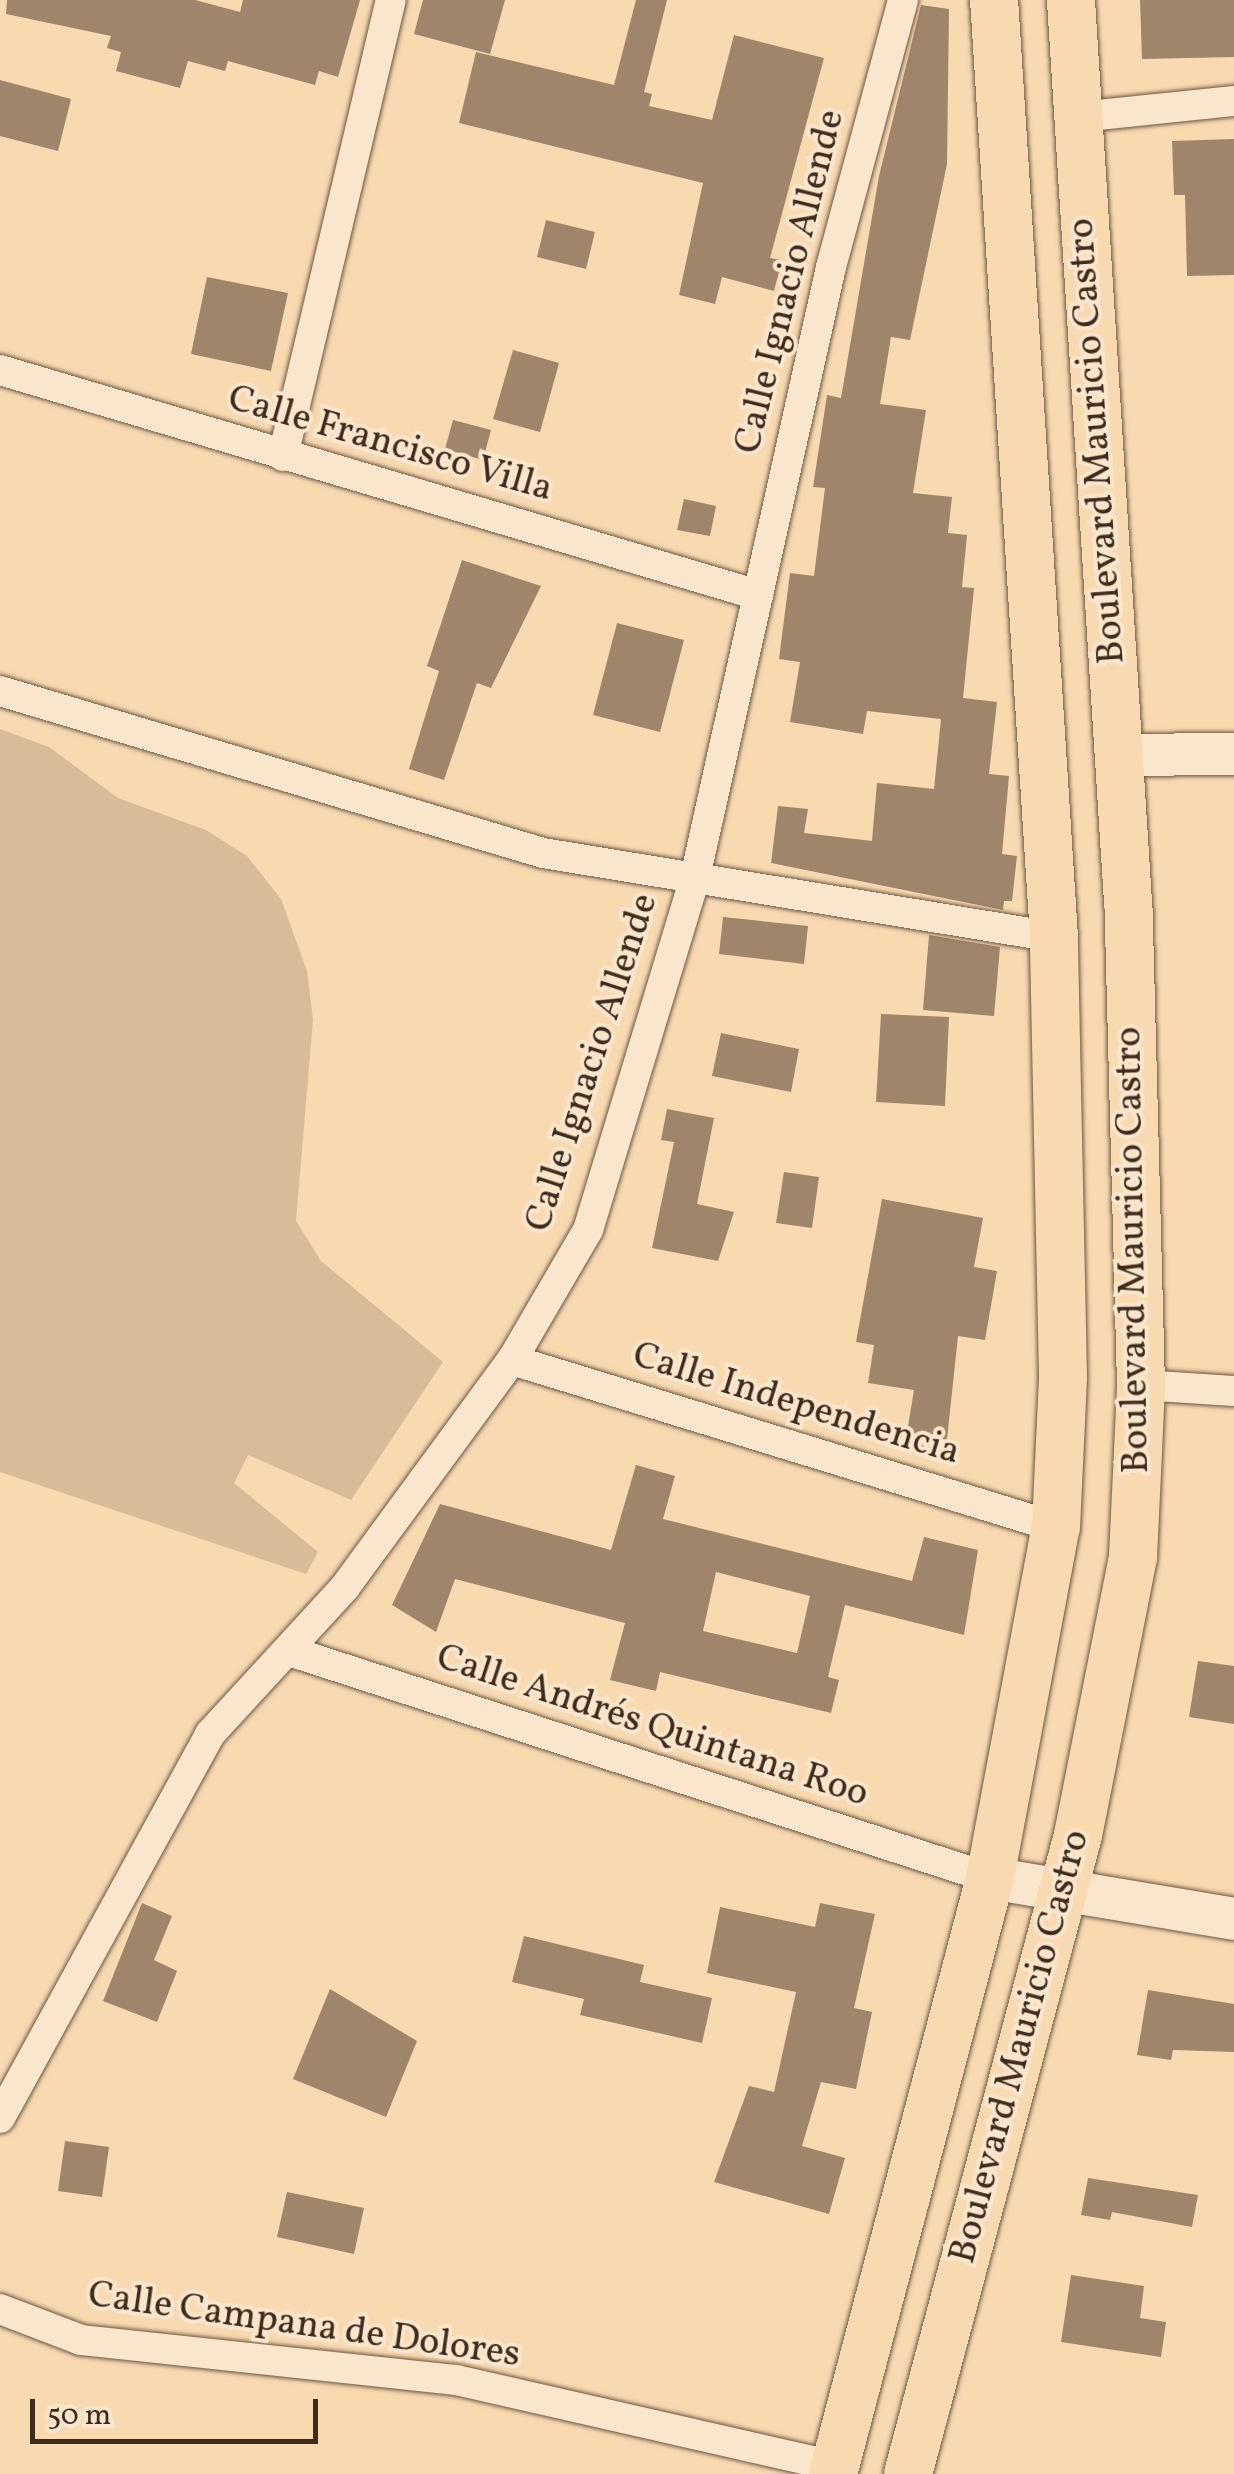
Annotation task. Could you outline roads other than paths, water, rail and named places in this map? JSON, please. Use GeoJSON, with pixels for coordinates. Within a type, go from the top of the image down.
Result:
{"type":"FeatureCollection","features":[{"type":"Feature","properties":{"kind":"main road","name":"Boulevard Mauricio Castro"},"geometry":{"type":"LineString","coordinates":[[834,2470],[990,1878],[1056,1527],[1063,1376],[1054,937],[994,0]]}},
{"type":"Feature","properties":{"kind":"main road","name":"Boulevard Mauricio Castro"},"geometry":{"type":"LineString","coordinates":[[908,2474],[1062,1895],[1112,1691],[1134,1557],[1141,1385],[1118,755],[1071,0]]}},
{"type":"Feature","properties":{"kind":"main road"},"geometry":{"type":"LineString","coordinates":[[1118,755],[1234,754]]}},
{"type":"Feature","properties":{"kind":"main road"},"geometry":{"type":"LineString","coordinates":[[990,1878],[1062,1895],[1234,1919]]}},
{"type":"Feature","properties":{"kind":"street"},"geometry":{"type":"LineString","coordinates":[[283,456],[391,0]]}},
{"type":"Feature","properties":{"kind":"street","name":"Calle Ignacio Allende"},"geometry":{"type":"LineString","coordinates":[[0,2118],[210,1734],[289,1651],[512,1360],[588,1230],[694,882],[831,267],[902,0]]}},
{"type":"Feature","properties":{"kind":"street"},"geometry":{"type":"LineString","coordinates":[[1079,117],[1234,101]]}},
{"type":"Feature","properties":{"kind":"street","name":"Calle Francisco Villa"},"geometry":{"type":"LineString","coordinates":[[0,370],[758,596]]}},
{"type":"Feature","properties":{"kind":"street"},"geometry":{"type":"LineString","coordinates":[[0,691],[543,854],[694,882],[1054,937]]}},
{"type":"Feature","properties":{"kind":"street","name":"Calle Independencia"},"geometry":{"type":"LineString","coordinates":[[512,1360],[1056,1527]]}},
{"type":"Feature","properties":{"kind":"street"},"geometry":{"type":"LineString","coordinates":[[1141,1385],[1234,1391]]}},
{"type":"Feature","properties":{"kind":"street","name":"Calle Andrés Quintana Roo"},"geometry":{"type":"LineString","coordinates":[[289,1651],[990,1878]]}},
{"type":"Feature","properties":{"kind":"street","name":"Calle Campana de Dolores"},"geometry":{"type":"LineString","coordinates":[[0,2309],[81,2340],[456,2380],[834,2470]]}}]}
